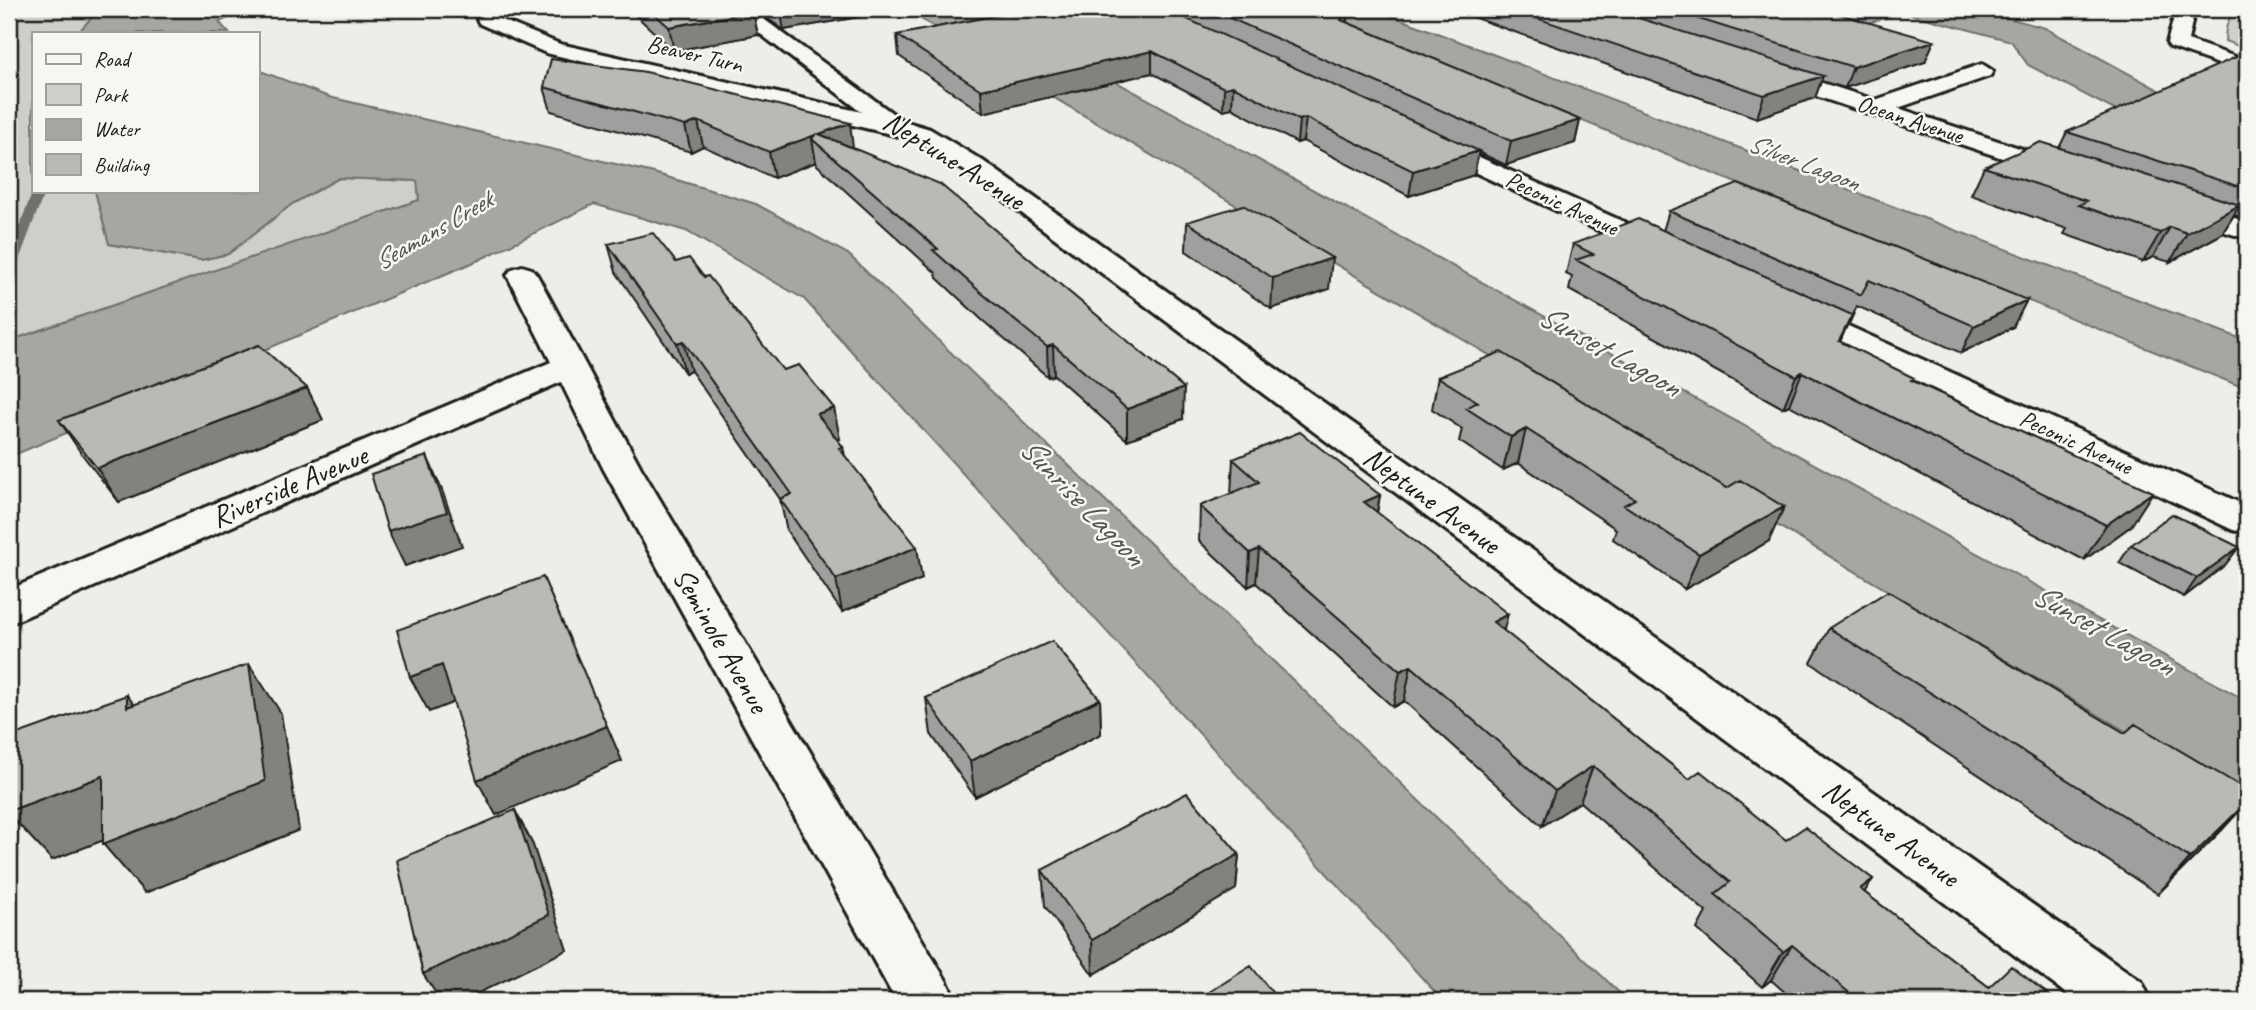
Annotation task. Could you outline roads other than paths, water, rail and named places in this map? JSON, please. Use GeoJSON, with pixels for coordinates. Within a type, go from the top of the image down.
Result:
{"type":"FeatureCollection","features":[{"type":"Feature","properties":{"kind":"street","name":"Neptune Avenue"},"geometry":{"type":"LineString","coordinates":[[738,9],[895,127],[921,134],[974,166],[2122,1001]]}},
{"type":"Feature","properties":{"kind":"street"},"geometry":{"type":"LineString","coordinates":[[2185,9],[2177,43],[2247,68]]}},
{"type":"Feature","properties":{"kind":"street","name":"Beaver Turn"},"geometry":{"type":"LineString","coordinates":[[487,20],[553,49],[895,127]]}},
{"type":"Feature","properties":{"kind":"street","name":"Ocean Avenue"},"geometry":{"type":"LineString","coordinates":[[1745,65],[2088,178]]}},
{"type":"Feature","properties":{"kind":"street"},"geometry":{"type":"LineString","coordinates":[[1876,108],[1982,71]]}},
{"type":"Feature","properties":{"kind":"street","name":"Peconic Avenue"},"geometry":{"type":"LineString","coordinates":[[1410,132],[1689,262]]}},
{"type":"Feature","properties":{"kind":"street"},"geometry":{"type":"LineString","coordinates":[[2154,200],[2247,231]]}},
{"type":"Feature","properties":{"kind":"street","name":"Seminole Avenue"},"geometry":{"type":"LineString","coordinates":[[522,275],[622,468],[927,1001]]}},
{"type":"Feature","properties":{"kind":"street","name":"Peconic Avenue"},"geometry":{"type":"LineString","coordinates":[[1765,298],[2247,521]]}},
{"type":"Feature","properties":{"kind":"street","name":"Riverside Avenue"},"geometry":{"type":"LineString","coordinates":[[9,609],[30,597],[570,366]]}},
{"type":"Feature","properties":{"kind":"water"},"geometry":{"type":"Polygon","coordinates":[[[99,9],[249,9],[219,22],[228,32],[79,32],[99,9]]]}},
{"type":"Feature","properties":{"kind":"water","name":"Sunset Lagoon"},"geometry":{"type":"Polygon","coordinates":[[[904,9],[983,9],[2247,701],[2247,803],[904,9]]]}},
{"type":"Feature","properties":{"kind":"water"},"geometry":{"type":"Polygon","coordinates":[[[1305,9],[1374,9],[2247,341],[2247,389],[1305,9]]]}},
{"type":"Feature","properties":{"kind":"water"},"geometry":{"type":"Polygon","coordinates":[[[1832,9],[1976,9],[2045,28],[2192,108],[2124,115],[2028,65],[2011,41],[1903,12],[1764,56],[1728,44],[1832,9]]]}},
{"type":"Feature","properties":{"kind":"water"},"geometry":{"type":"Polygon","coordinates":[[[259,67],[263,72],[329,97],[654,173],[756,204],[848,254],[1628,1001],[1443,1001],[804,299],[686,231],[594,204],[479,260],[9,457],[9,341],[419,200],[417,181],[339,178],[292,204],[228,254],[201,260],[109,244],[95,192],[259,192],[259,67]]]}},
{"type":"Feature","properties":{"kind":"waterway"},"geometry":{"type":"LineString","coordinates":[[9,268],[39,192]]}},
{"type":"Feature","properties":{"kind":"water label","name":"Silver Lagoon"},"geometry":{"type":"Point","coordinates":[1804,162]}},
{"type":"Feature","properties":{"kind":"water label","name":"Seamans Creek"},"geometry":{"type":"Point","coordinates":[433,230]}},
{"type":"Feature","properties":{"kind":"water label","name":"Sunrise Lagoon"},"geometry":{"type":"Point","coordinates":[1083,501]}}]}
